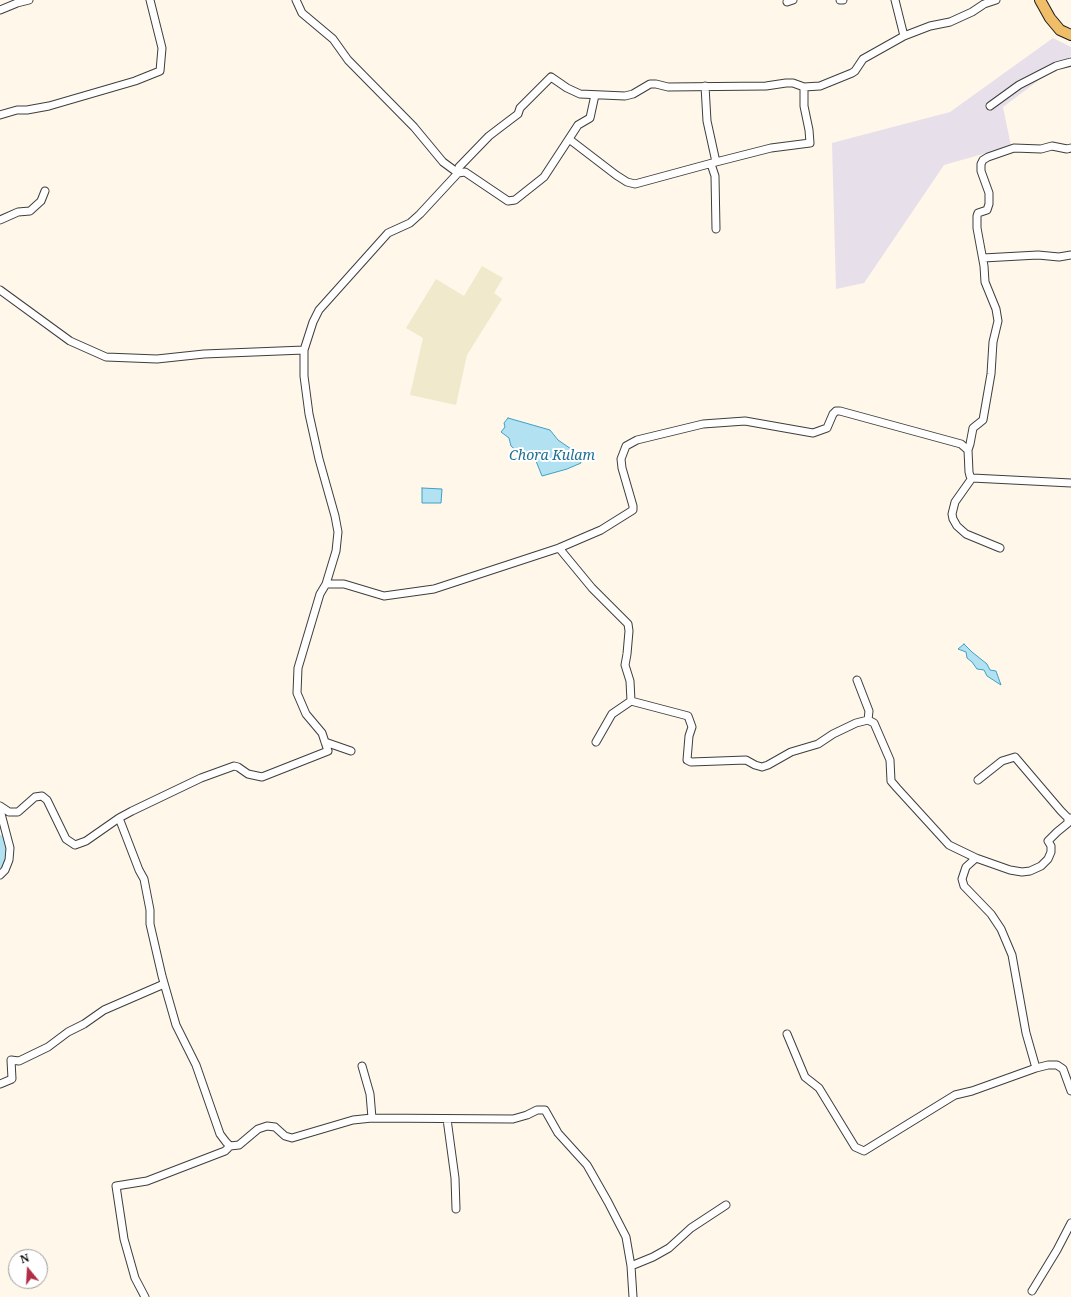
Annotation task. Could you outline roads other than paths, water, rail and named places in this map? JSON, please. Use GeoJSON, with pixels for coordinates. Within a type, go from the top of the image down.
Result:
{"type":"FeatureCollection","features":[{"type":"Feature","properties":{"kind":"main road"},"geometry":{"type":"LineString","coordinates":[[1040,0],[1050,18],[1060,30],[1071,36]]}},
{"type":"Feature","properties":{"kind":"street"},"geometry":{"type":"LineString","coordinates":[[0,10],[16,3],[29,0]]}},
{"type":"Feature","properties":{"kind":"street"},"geometry":{"type":"LineString","coordinates":[[0,115],[17,110],[27,110],[49,106],[135,81],[160,71],[162,48],[150,0]]}},
{"type":"Feature","properties":{"kind":"street"},"geometry":{"type":"LineString","coordinates":[[296,0],[302,13],[333,39],[348,60],[414,127],[443,162],[458,173],[465,172],[508,201],[515,200],[544,177],[578,125],[590,118],[595,95]]}},
{"type":"Feature","properties":{"kind":"street"},"geometry":{"type":"LineString","coordinates":[[895,0],[904,36]]}},
{"type":"Feature","properties":{"kind":"street"},"geometry":{"type":"LineString","coordinates":[[0,806],[9,812],[18,812],[35,797],[42,796],[47,800],[66,838],[75,845],[86,841],[119,818],[132,811],[201,778],[234,766],[248,774],[262,777],[328,751],[322,733],[306,714],[297,694],[298,668],[320,594],[326,584],[336,551],[338,532],[309,414],[304,376],[304,350],[312,322],[319,310],[388,232],[410,223],[420,214],[458,173],[459,167],[489,136],[518,114],[520,108],[551,77],[567,88],[580,94],[595,95],[625,96],[633,94],[650,84],[668,87],[766,86],[786,83],[793,83],[804,87],[820,86],[852,73],[863,59],[904,36],[930,26],[950,22],[972,12],[984,4],[996,0]]}},
{"type":"Feature","properties":{"kind":"street"},"geometry":{"type":"LineString","coordinates":[[990,106],[1019,85],[1056,66],[1071,62]]}},
{"type":"Feature","properties":{"kind":"street"},"geometry":{"type":"LineString","coordinates":[[705,86],[707,121],[714,163],[716,229]]}},
{"type":"Feature","properties":{"kind":"street"},"geometry":{"type":"LineString","coordinates":[[569,139],[616,176],[626,182],[635,184],[771,148],[810,143],[804,106],[804,87]]}},
{"type":"Feature","properties":{"kind":"street"},"geometry":{"type":"LineString","coordinates":[[972,478],[969,472],[968,450],[973,428],[983,420],[991,374],[993,342],[998,321],[996,309],[985,282],[977,216],[978,213],[987,210],[989,204],[989,193],[981,171],[981,164],[983,160],[1002,151],[1014,148],[1041,149],[1052,146],[1067,149],[1071,148]]}},
{"type":"Feature","properties":{"kind":"street"},"geometry":{"type":"LineString","coordinates":[[0,220],[18,212],[30,210],[41,201],[45,191]]}},
{"type":"Feature","properties":{"kind":"street"},"geometry":{"type":"LineString","coordinates":[[983,258],[1038,255],[1059,257],[1071,255]]}},
{"type":"Feature","properties":{"kind":"street"},"geometry":{"type":"LineString","coordinates":[[0,290],[70,342],[106,357],[157,358],[204,354],[304,350]]}},
{"type":"Feature","properties":{"kind":"street"},"geometry":{"type":"LineString","coordinates":[[326,584],[344,584],[384,596],[434,589],[559,548],[601,530],[633,510],[621,459],[626,446],[637,440],[703,424],[745,421],[814,433],[827,428],[833,414],[836,411],[840,411],[961,444],[968,450]]}},
{"type":"Feature","properties":{"kind":"street"},"geometry":{"type":"LineString","coordinates":[[972,478],[1071,483]]}},
{"type":"Feature","properties":{"kind":"street"},"geometry":{"type":"LineString","coordinates":[[972,478],[955,502],[952,514],[953,519],[957,526],[966,534],[1000,548]]}},
{"type":"Feature","properties":{"kind":"street"},"geometry":{"type":"LineString","coordinates":[[559,548],[592,588],[628,624],[629,631],[627,654],[624,665],[630,681],[631,701]]}},
{"type":"Feature","properties":{"kind":"street"},"geometry":{"type":"LineString","coordinates":[[857,680],[869,711],[868,720]]}},
{"type":"Feature","properties":{"kind":"street"},"geometry":{"type":"LineString","coordinates":[[596,742],[612,714],[631,701],[688,716],[692,727],[689,736],[688,760],[691,762],[746,760],[755,766],[762,767],[791,752],[818,744],[856,723],[868,720],[874,723],[885,745],[890,760],[892,781],[949,845],[976,858],[1010,870],[1022,872],[1030,871],[1041,866],[1048,859],[1051,852],[1051,846],[1048,841],[1068,823],[1070,818],[1061,811],[1015,756],[1002,761],[978,780]]}},
{"type":"Feature","properties":{"kind":"street"},"geometry":{"type":"LineString","coordinates":[[325,742],[351,751]]}},
{"type":"Feature","properties":{"kind":"street"},"geometry":{"type":"LineString","coordinates":[[0,810],[10,848],[9,860],[5,870],[0,875]]}},
{"type":"Feature","properties":{"kind":"street"},"geometry":{"type":"LineString","coordinates":[[119,818],[139,870],[144,879],[150,910],[150,924],[164,984],[176,1025],[196,1065],[220,1134],[230,1146]]}},
{"type":"Feature","properties":{"kind":"street"},"geometry":{"type":"LineString","coordinates":[[976,858],[966,867],[962,879],[964,886],[991,914],[1001,929],[1012,955],[1026,1033],[1036,1068]]}},
{"type":"Feature","properties":{"kind":"street"},"geometry":{"type":"LineString","coordinates":[[966,867],[988,862]]}},
{"type":"Feature","properties":{"kind":"street"},"geometry":{"type":"LineString","coordinates":[[0,1084],[12,1079],[12,1060],[19,1061],[48,1047],[68,1032],[84,1024],[104,1010],[164,984]]}},
{"type":"Feature","properties":{"kind":"street"},"geometry":{"type":"LineString","coordinates":[[787,1034],[805,1076],[819,1088],[854,1147],[864,1150],[955,1095],[972,1091],[1036,1068],[1048,1065],[1057,1066],[1063,1069],[1071,1091]]}},
{"type":"Feature","properties":{"kind":"street"},"geometry":{"type":"LineString","coordinates":[[362,1066],[370,1094],[372,1118]]}},
{"type":"Feature","properties":{"kind":"street"},"geometry":{"type":"LineString","coordinates":[[145,1297],[135,1278],[124,1239],[116,1186],[147,1182],[225,1151],[230,1146],[239,1145],[258,1129],[267,1126],[275,1127],[285,1136],[292,1138],[352,1120],[372,1118],[513,1119],[537,1110],[545,1110],[558,1133],[587,1165],[626,1237],[633,1297]]}},
{"type":"Feature","properties":{"kind":"street"},"geometry":{"type":"LineString","coordinates":[[447,1119],[455,1178],[456,1209]]}},
{"type":"Feature","properties":{"kind":"street"},"geometry":{"type":"LineString","coordinates":[[630,1266],[653,1257],[669,1248],[691,1228],[726,1205]]}},
{"type":"Feature","properties":{"kind":"street"},"geometry":{"type":"LineString","coordinates":[[1032,1291],[1057,1250],[1071,1223]]}},
{"type":"Feature","properties":{"kind":"water","name":"Chora Kulam"},"geometry":{"type":"Polygon","coordinates":[[[508,418],[550,430],[558,440],[577,453],[581,463],[567,469],[542,476],[534,456],[524,457],[511,446],[509,438],[501,432],[505,427],[504,423],[508,418]]]}},
{"type":"Feature","properties":{"kind":"water"},"geometry":{"type":"Polygon","coordinates":[[[422,488],[442,489],[441,503],[422,503],[422,488]]]}},
{"type":"Feature","properties":{"kind":"water"},"geometry":{"type":"Polygon","coordinates":[[[964,644],[987,664],[990,670],[996,671],[1001,685],[987,676],[984,670],[977,669],[967,658],[966,652],[958,649],[964,644]]]}},
{"type":"Feature","properties":{"kind":"waterway"},"geometry":{"type":"LineString","coordinates":[[0,838],[3,849],[2,863],[0,865]]}}]}
